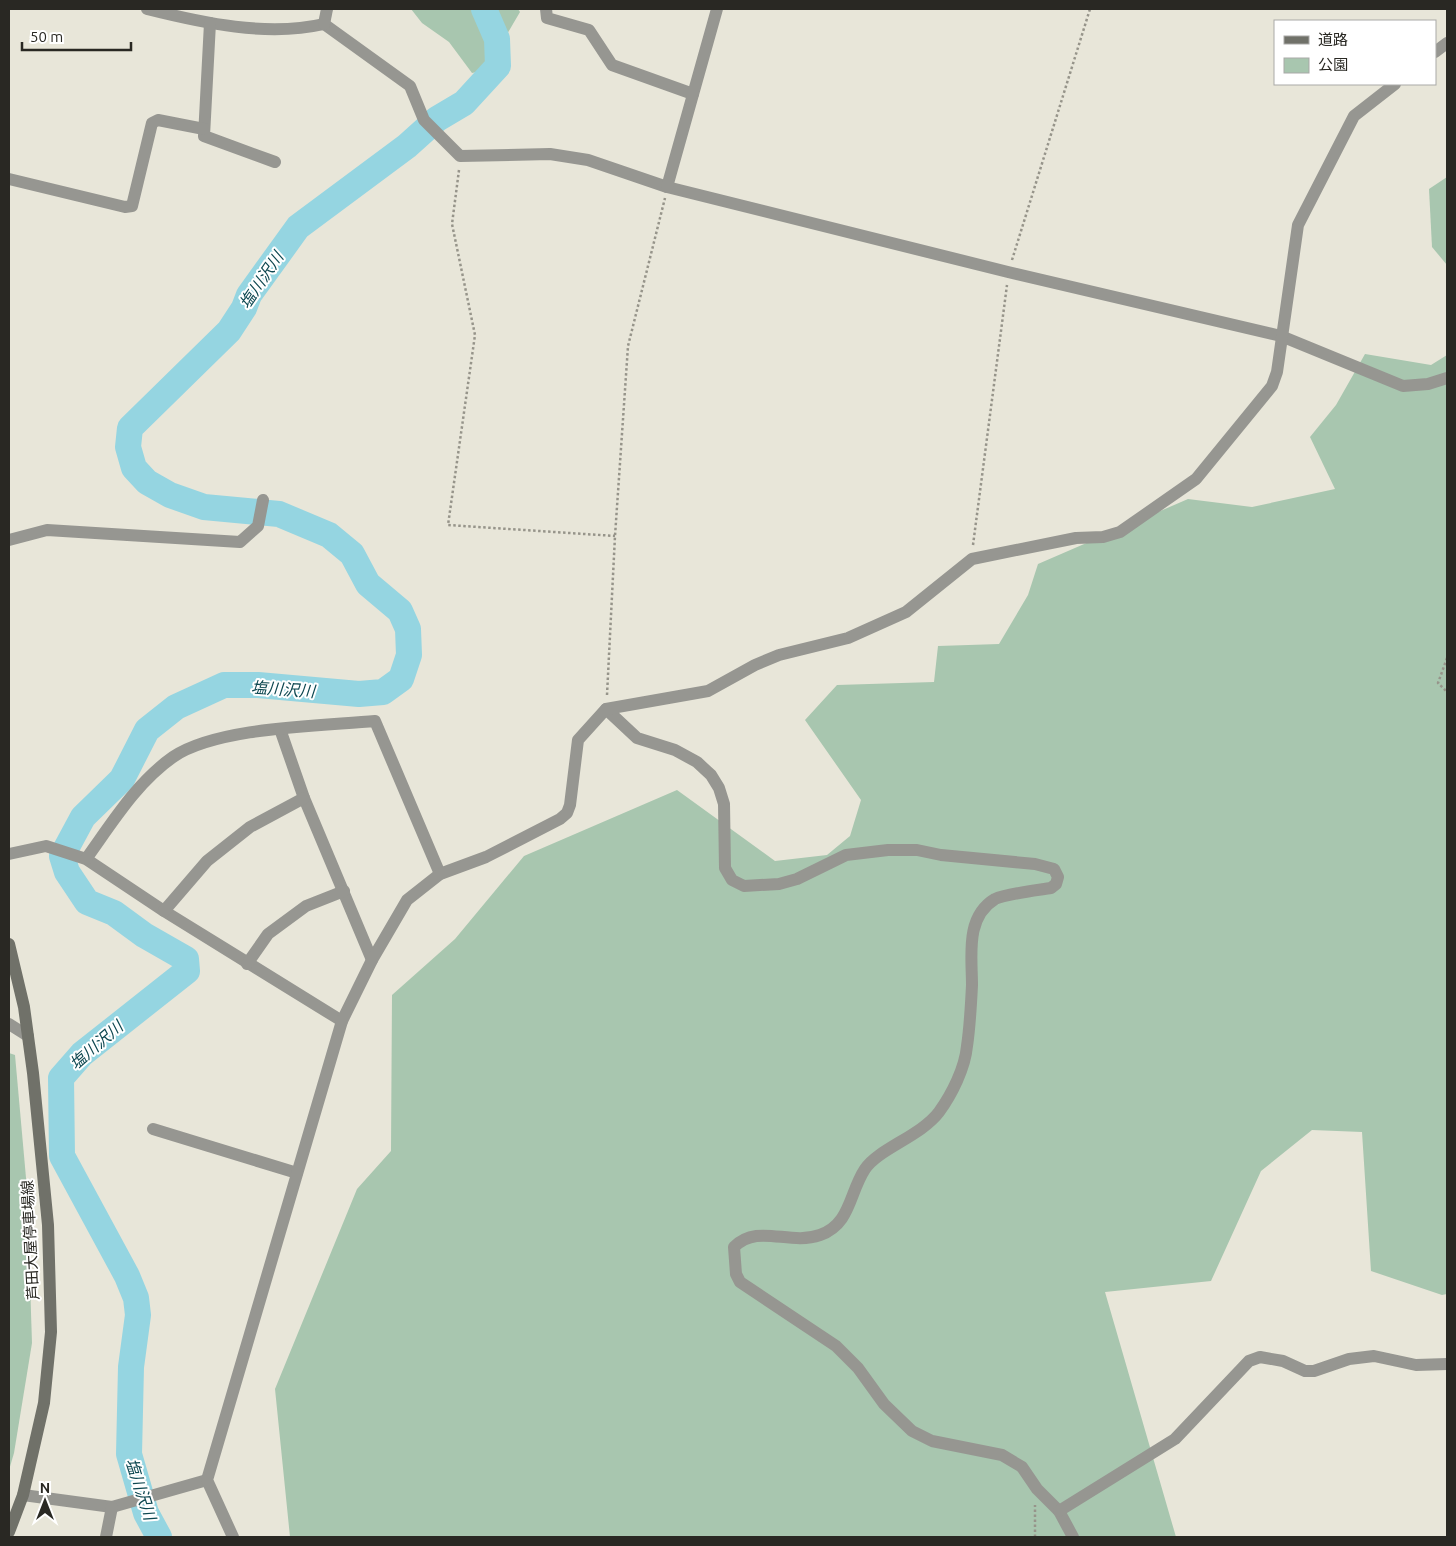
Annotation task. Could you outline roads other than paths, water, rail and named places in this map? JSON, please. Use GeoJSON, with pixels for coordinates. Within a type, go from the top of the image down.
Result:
{"type":"FeatureCollection","features":[{"type":"Feature","properties":{"kind":"main road","name":"芦田大屋停車場線"},"geometry":{"type":"LineString","coordinates":[[9,944],[24,1007],[28,1036],[48,1224],[51,1332],[44,1403],[23,1495],[9,1532]]}},
{"type":"Feature","properties":{"kind":"street"},"geometry":{"type":"LineString","coordinates":[[147,9],[210,23],[300,29],[324,24],[410,86],[424,120],[460,156],[550,154],[588,160],[667,187],[1008,272],[1281,336],[1403,386],[1428,384],[1447,378]]}},
{"type":"Feature","properties":{"kind":"street"},"geometry":{"type":"LineString","coordinates":[[324,24],[327,9]]}},
{"type":"Feature","properties":{"kind":"street"},"geometry":{"type":"LineString","coordinates":[[546,9],[547,18],[589,30],[612,65],[693,94]]}},
{"type":"Feature","properties":{"kind":"street"},"geometry":{"type":"LineString","coordinates":[[667,187],[714,10]]}},
{"type":"Feature","properties":{"kind":"street"},"geometry":{"type":"LineString","coordinates":[[210,23],[204,136],[275,162]]}},
{"type":"Feature","properties":{"kind":"street"},"geometry":{"type":"LineString","coordinates":[[1436,51],[1447,42]]}},
{"type":"Feature","properties":{"kind":"street"},"geometry":{"type":"LineString","coordinates":[[233,1537],[206,1480],[342,1021],[372,960],[407,900],[440,874],[486,857],[560,819],[567,813],[574,777],[578,740],[606,709],[708,691],[754,665],[779,655],[848,638],[906,612],[972,559],[1076,538],[1104,537],[1120,532],[1196,479],[1272,386],[1277,372],[1298,225],[1354,116],[1394,85]]}},
{"type":"Feature","properties":{"kind":"street"},"geometry":{"type":"LineString","coordinates":[[9,179],[125,207],[132,206],[152,123],[158,120],[204,130]]}},
{"type":"Feature","properties":{"kind":"street"},"geometry":{"type":"LineString","coordinates":[[9,540],[47,530],[240,542],[258,526],[263,500]]}},
{"type":"Feature","properties":{"kind":"street"},"geometry":{"type":"LineString","coordinates":[[606,709],[637,738],[675,750],[697,762],[711,775],[719,788],[724,804],[725,868],[732,880],[744,886],[779,884],[796,879],[846,855],[888,850],[917,850],[941,855],[1035,864],[1054,869],[1058,877],[1056,884],[1051,888],[996,898],[979,914],[970,946],[972,986],[967,1048],[956,1084],[938,1112],[914,1135],[883,1153],[865,1168],[846,1214],[838,1225],[820,1235],[806,1238],[783,1238],[762,1235],[743,1238],[734,1247],[736,1274],[740,1282],[836,1346],[858,1368],[884,1404],[912,1431],[932,1441],[1002,1455],[1022,1467],[1037,1489],[1058,1511],[1073,1537]]}},
{"type":"Feature","properties":{"kind":"street"},"geometry":{"type":"LineString","coordinates":[[86,858],[135,791],[173,757],[199,745],[242,734],[375,720],[440,874]]}},
{"type":"Feature","properties":{"kind":"street"},"geometry":{"type":"LineString","coordinates":[[280,729],[304,798],[372,960]]}},
{"type":"Feature","properties":{"kind":"street"},"geometry":{"type":"LineString","coordinates":[[164,911],[207,861],[250,827],[304,798]]}},
{"type":"Feature","properties":{"kind":"street"},"geometry":{"type":"LineString","coordinates":[[9,854],[46,846],[86,858],[247,964],[342,1021]]}},
{"type":"Feature","properties":{"kind":"street"},"geometry":{"type":"LineString","coordinates":[[247,964],[268,934],[306,906],[344,892]]}},
{"type":"Feature","properties":{"kind":"street"},"geometry":{"type":"LineString","coordinates":[[9,1024],[28,1036]]}},
{"type":"Feature","properties":{"kind":"street"},"geometry":{"type":"LineString","coordinates":[[153,1129],[297,1173]]}},
{"type":"Feature","properties":{"kind":"street"},"geometry":{"type":"LineString","coordinates":[[1058,1511],[1175,1439],[1249,1361],[1260,1358],[1283,1361],[1305,1371],[1314,1371],[1349,1359],[1374,1356],[1416,1365],[1447,1364]]}},
{"type":"Feature","properties":{"kind":"street"},"geometry":{"type":"LineString","coordinates":[[23,1495],[112,1507],[206,1480]]}},
{"type":"Feature","properties":{"kind":"street"},"geometry":{"type":"LineString","coordinates":[[106,1537],[112,1507]]}},
{"type":"Feature","properties":{"kind":"waterway","name":"塩川沢川"},"geometry":{"type":"LineString","coordinates":[[159,1537],[146,1513],[129,1454],[131,1367],[138,1315],[136,1298],[127,1276],[62,1156],[61,1078],[82,1054],[187,971],[186,959],[144,935],[114,913],[87,902],[67,872],[62,856],[83,817],[122,779],[147,730],[176,707],[224,685],[258,685],[359,694],[383,692],[401,679],[409,655],[408,629],[400,611],[368,584],[352,554],[329,535],[279,514],[204,507],[170,495],[147,482],[134,468],[128,447],[130,428],[229,331],[244,308],[249,295],[298,227],[407,146],[437,119],[464,103],[498,66],[497,39],[484,9]]}}]}
